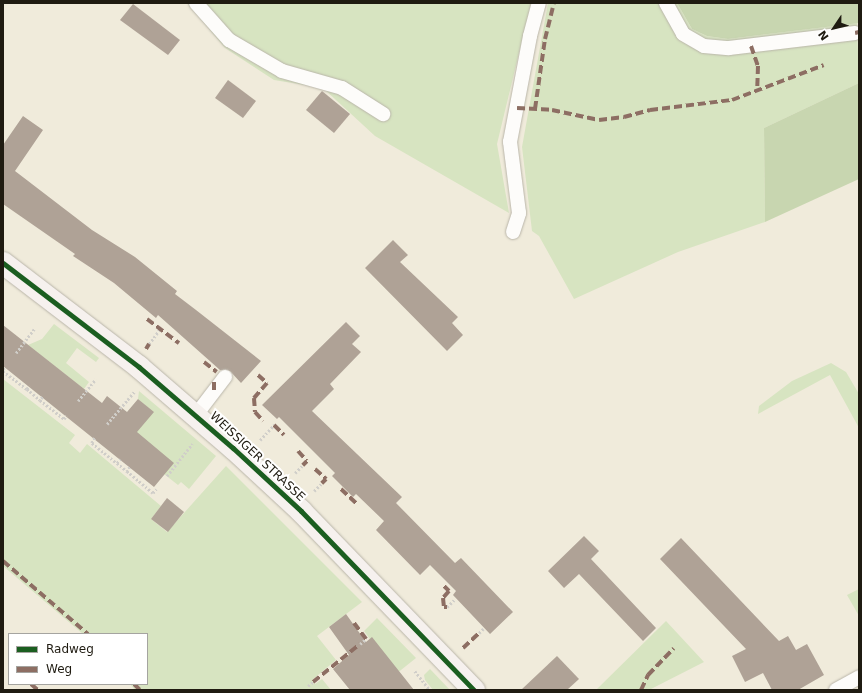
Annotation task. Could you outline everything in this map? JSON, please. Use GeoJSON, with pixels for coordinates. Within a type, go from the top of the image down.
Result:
{"type":"FeatureCollection","features":[{"type":"Feature","properties":{"kind":"street","name":"WEISSIGER STRASSE"},"geometry":{"type":"LineString","coordinates":[[3,263],[127,358],[196,415],[301,511],[474,690]]}},
{"type":"Feature","properties":{"kind":"lane"},"geometry":{"type":"LineString","coordinates":[[196,3],[229,40],[242,48],[282,71],[342,88],[382,114]]}},
{"type":"Feature","properties":{"kind":"lane"},"geometry":{"type":"LineString","coordinates":[[513,232],[519,213],[510,142],[530,36],[540,3]]}},
{"type":"Feature","properties":{"kind":"lane"},"geometry":{"type":"LineString","coordinates":[[666,3],[683,34],[704,46],[729,48],[855,33]]}},
{"type":"Feature","properties":{"kind":"lane"},"geometry":{"type":"LineString","coordinates":[[196,415],[225,377]]}},
{"type":"Feature","properties":{"kind":"lane"},"geometry":{"type":"LineString","coordinates":[[836,690],[859,677]]}},
{"type":"Feature","properties":{"kind":"path"},"geometry":{"type":"LineString","coordinates":[[16,353],[34,329]]}},
{"type":"Feature","properties":{"kind":"path"},"geometry":{"type":"LineString","coordinates":[[149,344],[160,329]]}},
{"type":"Feature","properties":{"kind":"path"},"geometry":{"type":"LineString","coordinates":[[4,369],[27,390],[64,419],[66,415]]}},
{"type":"Feature","properties":{"kind":"path"},"geometry":{"type":"LineString","coordinates":[[78,401],[96,379]]}},
{"type":"Feature","properties":{"kind":"path"},"geometry":{"type":"LineString","coordinates":[[27,390],[30,386]]}},
{"type":"Feature","properties":{"kind":"path"},"geometry":{"type":"LineString","coordinates":[[107,424],[137,389]]}},
{"type":"Feature","properties":{"kind":"path"},"geometry":{"type":"LineString","coordinates":[[40,400],[43,397]]}},
{"type":"Feature","properties":{"kind":"path"},"geometry":{"type":"LineString","coordinates":[[258,442],[274,425]]}},
{"type":"Feature","properties":{"kind":"path"},"geometry":{"type":"LineString","coordinates":[[96,438],[92,442],[116,463],[153,493],[156,489]]}},
{"type":"Feature","properties":{"kind":"path"},"geometry":{"type":"LineString","coordinates":[[167,476],[196,440]]}},
{"type":"Feature","properties":{"kind":"path"},"geometry":{"type":"LineString","coordinates":[[116,463],[120,459]]}},
{"type":"Feature","properties":{"kind":"path"},"geometry":{"type":"LineString","coordinates":[[292,476],[303,465]]}},
{"type":"Feature","properties":{"kind":"path"},"geometry":{"type":"LineString","coordinates":[[127,472],[130,467]]}},
{"type":"Feature","properties":{"kind":"path"},"geometry":{"type":"LineString","coordinates":[[311,494],[322,483]]}},
{"type":"Feature","properties":{"kind":"path"},"geometry":{"type":"LineString","coordinates":[[447,607],[454,600]]}},
{"type":"Feature","properties":{"kind":"path"},"geometry":{"type":"LineString","coordinates":[[479,633],[483,629]]}},
{"type":"Feature","properties":{"kind":"path"},"geometry":{"type":"LineString","coordinates":[[360,644],[366,639]]}},
{"type":"Feature","properties":{"kind":"path"},"geometry":{"type":"LineString","coordinates":[[415,671],[430,690]]}},
{"type":"Feature","properties":{"kind":"path"},"geometry":{"type":"LineString","coordinates":[[308,686],[313,682]]}},
{"type":"Feature","properties":{"kind":"green space"},"geometry":{"type":"Polygon","coordinates":[[[187,3],[531,3],[497,144],[509,213],[375,136],[323,88],[274,80],[225,48],[187,3]]]}},
{"type":"Feature","properties":{"kind":"green space"},"geometry":{"type":"Polygon","coordinates":[[[548,3],[677,3],[692,29],[707,36],[728,39],[857,23],[859,83],[764,128],[765,222],[678,252],[574,299],[539,236],[532,231],[522,147],[548,3]]]}},
{"type":"Feature","properties":{"kind":"green space"},"geometry":{"type":"Polygon","coordinates":[[[677,3],[859,3],[859,23],[728,39],[707,36],[692,29],[677,3]]]}},
{"type":"Feature","properties":{"kind":"green space"},"geometry":{"type":"Polygon","coordinates":[[[859,83],[859,179],[765,222],[764,128],[859,83]]]}},
{"type":"Feature","properties":{"kind":"green space"},"geometry":{"type":"Polygon","coordinates":[[[54,324],[99,358],[96,362],[77,348],[66,363],[89,382],[84,389],[28,345],[42,339],[54,324]]]}},
{"type":"Feature","properties":{"kind":"green space"},"geometry":{"type":"Polygon","coordinates":[[[831,363],[846,372],[859,394],[859,428],[830,375],[758,414],[759,406],[792,381],[831,363]]]}},
{"type":"Feature","properties":{"kind":"green space"},"geometry":{"type":"Polygon","coordinates":[[[3,379],[75,435],[69,443],[80,453],[87,444],[161,506],[151,519],[167,532],[226,466],[362,602],[317,636],[336,660],[312,680],[315,684],[322,679],[331,690],[135,690],[131,685],[148,685],[148,633],[82,633],[3,566],[3,379]]]}},
{"type":"Feature","properties":{"kind":"green space"},"geometry":{"type":"Polygon","coordinates":[[[139,391],[216,456],[189,489],[181,482],[178,485],[164,474],[132,429],[153,412],[138,399],[139,391]]]}},
{"type":"Feature","properties":{"kind":"green space"},"geometry":{"type":"Polygon","coordinates":[[[859,589],[859,616],[847,595],[859,589]]]}},
{"type":"Feature","properties":{"kind":"green space"},"geometry":{"type":"Polygon","coordinates":[[[377,618],[416,658],[376,690],[370,639],[364,631],[377,618]]]}},
{"type":"Feature","properties":{"kind":"green space"},"geometry":{"type":"Polygon","coordinates":[[[666,621],[704,662],[649,690],[596,690],[666,621]]]}},
{"type":"Feature","properties":{"kind":"green space"},"geometry":{"type":"Polygon","coordinates":[[[430,669],[450,690],[433,690],[425,680],[424,675],[430,669]]]}},
{"type":"Feature","properties":{"kind":"building"},"geometry":{"type":"Polygon","coordinates":[[[133,4],[180,40],[168,55],[120,20],[133,4]]]}},
{"type":"Feature","properties":{"kind":"building"},"geometry":{"type":"Polygon","coordinates":[[[228,80],[256,101],[243,118],[215,98],[228,80]]]}},
{"type":"Feature","properties":{"kind":"building"},"geometry":{"type":"Polygon","coordinates":[[[322,91],[350,114],[334,133],[306,110],[322,91]]]}},
{"type":"Feature","properties":{"kind":"building"},"geometry":{"type":"Polygon","coordinates":[[[23,116],[43,130],[15,171],[92,230],[135,257],[177,291],[175,294],[261,361],[241,383],[230,371],[220,370],[158,315],[156,318],[114,283],[73,256],[75,254],[3,204],[3,145],[23,116]]]}},
{"type":"Feature","properties":{"kind":"building"},"geometry":{"type":"Polygon","coordinates":[[[393,240],[408,255],[400,262],[458,317],[452,323],[463,335],[447,351],[365,268],[393,240]]]}},
{"type":"Feature","properties":{"kind":"building"},"geometry":{"type":"Polygon","coordinates":[[[346,322],[360,336],[352,344],[361,352],[330,384],[334,389],[312,411],[402,497],[396,503],[455,563],[461,558],[513,612],[490,634],[453,595],[456,591],[430,565],[420,575],[376,530],[384,521],[356,494],[353,497],[332,476],[335,473],[279,417],[277,419],[262,405],[346,322]]]}},
{"type":"Feature","properties":{"kind":"building"},"geometry":{"type":"Polygon","coordinates":[[[3,325],[102,403],[107,396],[127,412],[138,399],[154,412],[137,432],[174,463],[154,487],[3,366],[3,325]]]}},
{"type":"Feature","properties":{"kind":"building"},"geometry":{"type":"Polygon","coordinates":[[[167,498],[184,512],[168,532],[151,519],[167,498]]]}},
{"type":"Feature","properties":{"kind":"building"},"geometry":{"type":"Polygon","coordinates":[[[584,536],[599,551],[591,559],[656,628],[643,641],[579,574],[564,588],[548,571],[584,536]]]}},
{"type":"Feature","properties":{"kind":"building"},"geometry":{"type":"Polygon","coordinates":[[[681,538],[779,641],[788,636],[796,650],[807,644],[824,675],[798,690],[772,690],[763,673],[745,682],[732,656],[746,649],[660,559],[681,538]]]}},
{"type":"Feature","properties":{"kind":"building"},"geometry":{"type":"Polygon","coordinates":[[[346,614],[366,642],[372,637],[414,690],[350,690],[333,669],[349,655],[329,627],[346,614]]]}},
{"type":"Feature","properties":{"kind":"building"},"geometry":{"type":"Polygon","coordinates":[[[557,656],[579,679],[567,690],[521,690],[557,656]]]}},
{"type":"Feature","properties":{"kind":"marked path"},"geometry":{"type":"LineString","coordinates":[[535,109],[545,39],[554,3]]}},
{"type":"Feature","properties":{"kind":"marked path"},"geometry":{"type":"LineString","coordinates":[[855,33],[859,32]]}},
{"type":"Feature","properties":{"kind":"marked path"},"geometry":{"type":"LineString","coordinates":[[751,46],[758,66],[757,91]]}},
{"type":"Feature","properties":{"kind":"marked path"},"geometry":{"type":"LineString","coordinates":[[517,108],[552,110],[599,120],[624,117],[650,110],[732,100],[824,65]]}},
{"type":"Feature","properties":{"kind":"marked path"},"geometry":{"type":"LineString","coordinates":[[147,319],[179,343]]}},
{"type":"Feature","properties":{"kind":"marked path"},"geometry":{"type":"LineString","coordinates":[[146,349],[149,344]]}},
{"type":"Feature","properties":{"kind":"marked path"},"geometry":{"type":"LineString","coordinates":[[204,362],[217,372]]}},
{"type":"Feature","properties":{"kind":"marked path"},"geometry":{"type":"LineString","coordinates":[[258,375],[267,383],[254,398],[255,412],[263,421]]}},
{"type":"Feature","properties":{"kind":"marked path"},"geometry":{"type":"LineString","coordinates":[[214,382],[214,392]]}},
{"type":"Feature","properties":{"kind":"marked path"},"geometry":{"type":"LineString","coordinates":[[274,425],[284,435]]}},
{"type":"Feature","properties":{"kind":"marked path"},"geometry":{"type":"LineString","coordinates":[[298,451],[307,461],[303,465]]}},
{"type":"Feature","properties":{"kind":"marked path"},"geometry":{"type":"LineString","coordinates":[[315,469],[326,479],[322,483]]}},
{"type":"Feature","properties":{"kind":"marked path"},"geometry":{"type":"LineString","coordinates":[[341,489],[358,505]]}},
{"type":"Feature","properties":{"kind":"marked path"},"geometry":{"type":"LineString","coordinates":[[3,561],[87,633]]}},
{"type":"Feature","properties":{"kind":"marked path"},"geometry":{"type":"LineString","coordinates":[[444,586],[449,591],[443,598],[444,607],[447,607]]}},
{"type":"Feature","properties":{"kind":"marked path"},"geometry":{"type":"LineString","coordinates":[[354,623],[366,639]]}},
{"type":"Feature","properties":{"kind":"marked path"},"geometry":{"type":"LineString","coordinates":[[463,648],[479,633]]}},
{"type":"Feature","properties":{"kind":"marked path"},"geometry":{"type":"LineString","coordinates":[[313,682],[360,644]]}},
{"type":"Feature","properties":{"kind":"marked path"},"geometry":{"type":"LineString","coordinates":[[641,690],[648,675],[674,648]]}},
{"type":"Feature","properties":{"kind":"marked path"},"geometry":{"type":"LineString","coordinates":[[32,685],[38,690]]}},
{"type":"Feature","properties":{"kind":"marked path"},"geometry":{"type":"LineString","coordinates":[[135,685],[140,690]]}},
{"type":"Feature","properties":{"kind":"cycle path"},"geometry":{"type":"LineString","coordinates":[[3,263],[139,367],[233,448],[301,511],[474,690]]}}]}
